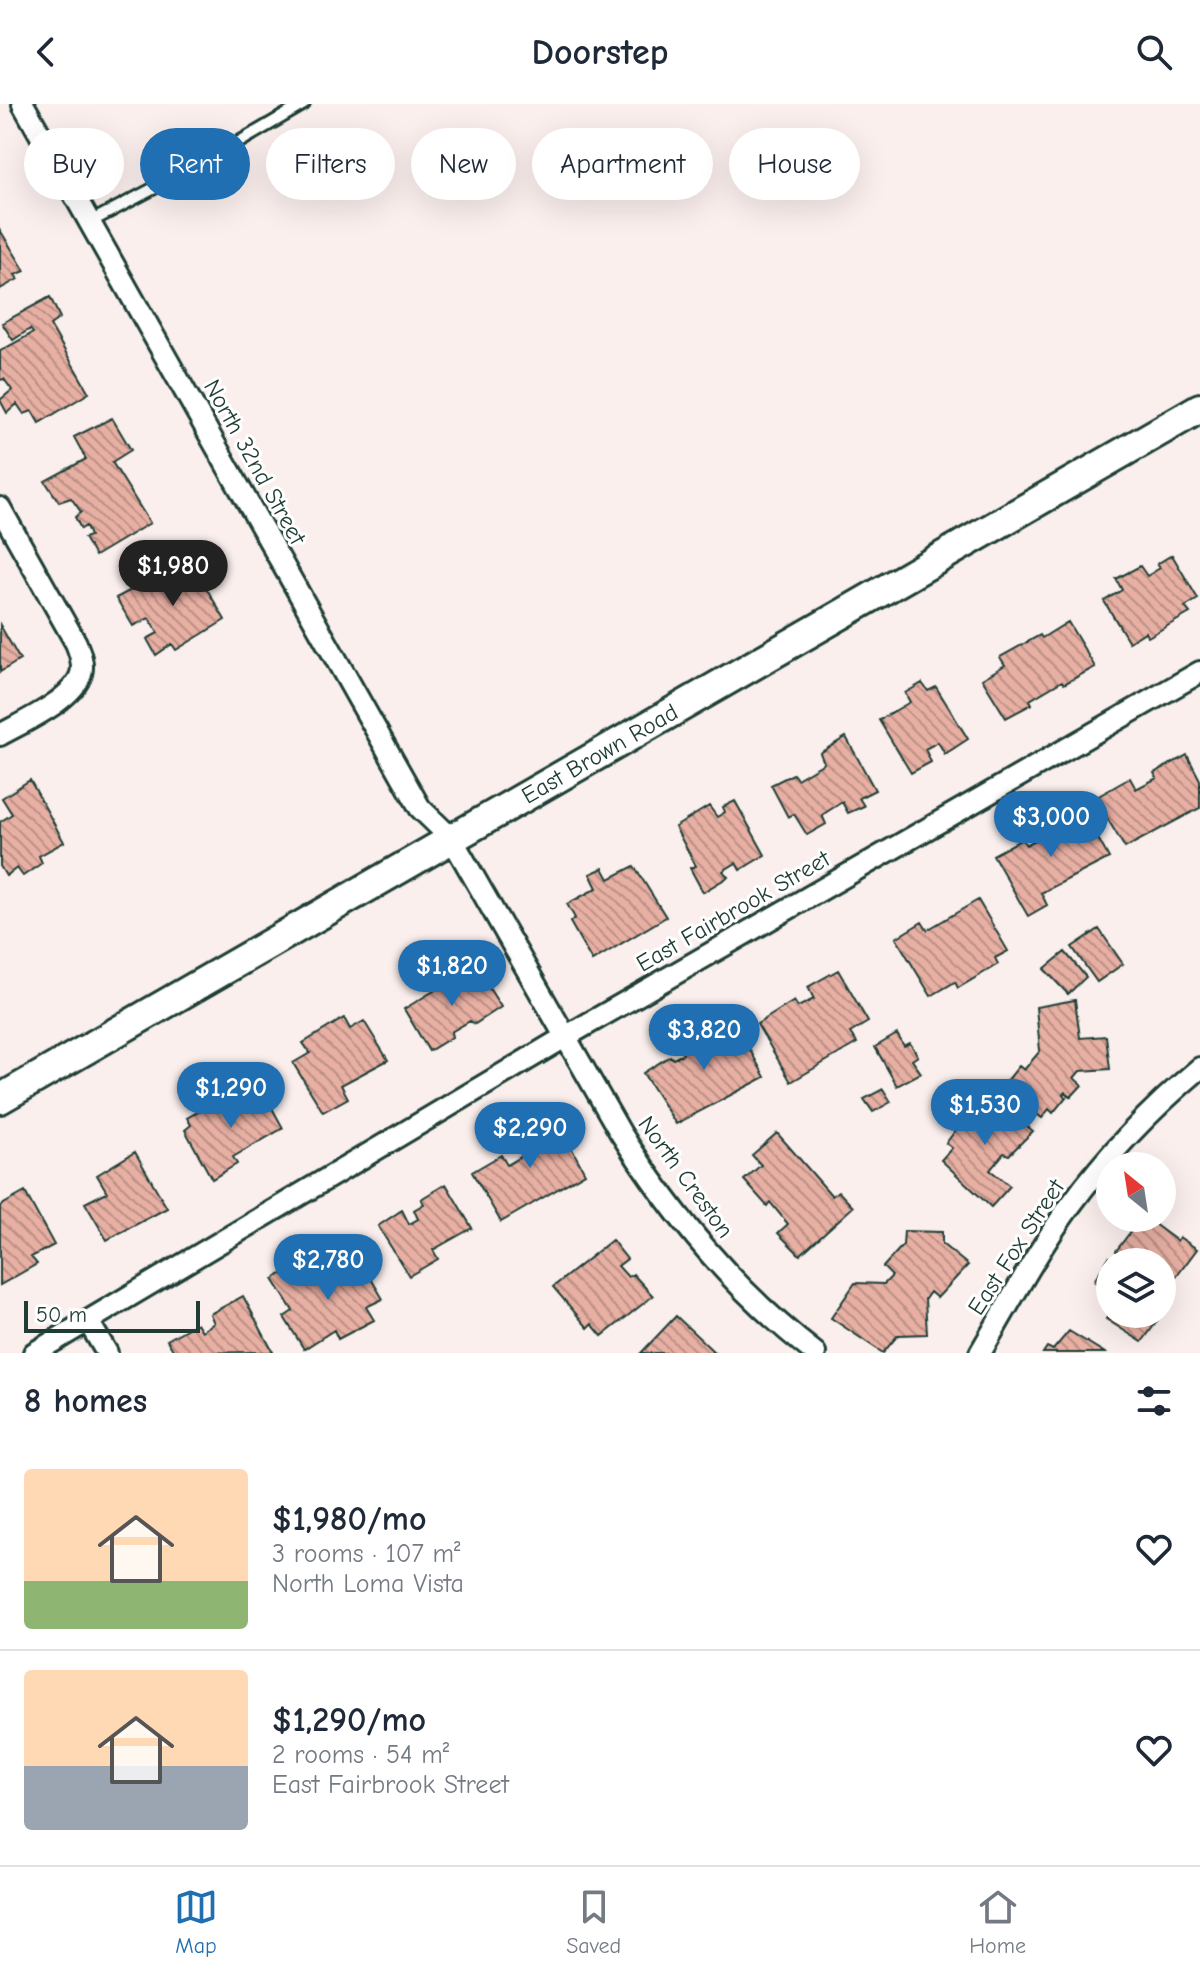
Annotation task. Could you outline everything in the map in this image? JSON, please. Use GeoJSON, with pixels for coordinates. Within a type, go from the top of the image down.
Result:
{"type":"FeatureCollection","features":[{"type":"Feature","properties":{"kind":"main road","name":"East Brown Road"},"geometry":{"type":"LineString","coordinates":[[0,1099],[1200,408]]}},
{"type":"Feature","properties":{"kind":"street","name":"North 32nd Street"},"geometry":{"type":"LineString","coordinates":[[23,104],[420,808],[452,839]]}},
{"type":"Feature","properties":{"kind":"street"},"geometry":{"type":"LineString","coordinates":[[0,508],[76,643],[82,664],[81,674],[67,694],[0,735]]}},
{"type":"Feature","properties":{"kind":"street","name":"East Fairbrook Street"},"geometry":{"type":"LineString","coordinates":[[34,1353],[565,1037],[1200,672]]}},
{"type":"Feature","properties":{"kind":"street","name":"North Creston"},"geometry":{"type":"LineString","coordinates":[[452,839],[620,1132],[675,1212],[741,1289],[815,1353]]}},
{"type":"Feature","properties":{"kind":"street","name":"East Fox Street"},"geometry":{"type":"LineString","coordinates":[[980,1353],[1070,1206],[1122,1143],[1200,1068]]}},
{"type":"Feature","properties":{"kind":"street"},"geometry":{"type":"LineString","coordinates":[[88,1321],[107,1353]]}},
{"type":"Feature","properties":{"kind":"lane"},"geometry":{"type":"LineString","coordinates":[[90,222],[217,155],[304,104]]}},
{"type":"Feature","properties":{"kind":"building"},"geometry":{"type":"Polygon","coordinates":[[[0,230],[25,271],[15,275],[18,279],[0,289],[0,230]]]}},
{"type":"Feature","properties":{"kind":"building"},"geometry":{"type":"Polygon","coordinates":[[[50,297],[60,318],[50,325],[89,393],[39,423],[32,411],[24,414],[17,404],[7,413],[0,400],[12,390],[4,379],[0,380],[0,351],[33,333],[30,329],[13,340],[2,323],[50,297]]]}},
{"type":"Feature","properties":{"kind":"building"},"geometry":{"type":"Polygon","coordinates":[[[112,418],[131,450],[112,462],[150,523],[95,556],[84,538],[90,536],[86,526],[81,529],[75,517],[81,512],[71,498],[59,502],[45,481],[86,459],[74,437],[112,418]]]}},
{"type":"Feature","properties":{"kind":"building"},"geometry":{"type":"Polygon","coordinates":[[[1172,555],[1198,599],[1185,607],[1190,613],[1148,637],[1145,632],[1129,642],[1104,601],[1122,590],[1116,579],[1140,566],[1147,576],[1160,568],[1157,564],[1172,555]]]}},
{"type":"Feature","properties":{"kind":"building"},"geometry":{"type":"Polygon","coordinates":[[[191,562],[225,620],[176,650],[172,644],[156,655],[147,639],[158,633],[149,618],[133,626],[116,598],[146,582],[149,586],[191,562]]]}},
{"type":"Feature","properties":{"kind":"building"},"geometry":{"type":"Polygon","coordinates":[[[1068,622],[1095,667],[1064,684],[1062,681],[1030,700],[1032,704],[1006,718],[982,679],[1005,665],[1000,657],[1068,622]]]}},
{"type":"Feature","properties":{"kind":"building"},"geometry":{"type":"Polygon","coordinates":[[[0,625],[20,660],[0,672],[0,625]]]}},
{"type":"Feature","properties":{"kind":"building"},"geometry":{"type":"Polygon","coordinates":[[[922,683],[928,691],[936,687],[968,739],[945,754],[938,742],[925,749],[931,762],[911,773],[879,720],[910,702],[905,693],[922,683]]]}},
{"type":"Feature","properties":{"kind":"building"},"geometry":{"type":"Polygon","coordinates":[[[846,737],[875,790],[859,798],[864,806],[848,813],[842,802],[822,815],[826,824],[807,835],[794,814],[788,817],[771,785],[793,774],[797,779],[824,763],[820,753],[846,737]]]}},
{"type":"Feature","properties":{"kind":"building"},"geometry":{"type":"Polygon","coordinates":[[[1187,755],[1200,780],[1200,808],[1125,848],[1095,798],[1130,778],[1136,789],[1157,778],[1154,773],[1187,755]]]}},
{"type":"Feature","properties":{"kind":"building"},"geometry":{"type":"Polygon","coordinates":[[[30,780],[64,842],[39,856],[42,863],[23,876],[17,868],[6,876],[0,866],[0,822],[12,814],[2,798],[30,780]]]}},
{"type":"Feature","properties":{"kind":"building"},"geometry":{"type":"Polygon","coordinates":[[[735,801],[765,855],[740,870],[736,863],[723,871],[728,877],[703,892],[690,868],[696,866],[675,827],[709,806],[717,817],[725,812],[723,807],[735,801]]]}},
{"type":"Feature","properties":{"kind":"building"},"geometry":{"type":"Polygon","coordinates":[[[1080,806],[1109,858],[1041,893],[1047,905],[1028,916],[993,855],[1022,839],[1026,845],[1053,831],[1049,823],[1080,806]]]}},
{"type":"Feature","properties":{"kind":"building"},"geometry":{"type":"Polygon","coordinates":[[[634,866],[666,917],[592,961],[570,922],[575,918],[567,904],[597,888],[590,874],[603,868],[609,879],[634,866]]]}},
{"type":"Feature","properties":{"kind":"building"},"geometry":{"type":"Polygon","coordinates":[[[978,900],[1008,951],[995,958],[998,964],[958,988],[955,982],[931,996],[896,938],[922,922],[927,930],[978,900]]]}},
{"type":"Feature","properties":{"kind":"building"},"geometry":{"type":"Polygon","coordinates":[[[1099,929],[1123,964],[1097,982],[1072,947],[1099,929]]]}},
{"type":"Feature","properties":{"kind":"building"},"geometry":{"type":"Polygon","coordinates":[[[1065,952],[1086,977],[1068,994],[1044,969],[1065,952]]]}},
{"type":"Feature","properties":{"kind":"building"},"geometry":{"type":"Polygon","coordinates":[[[475,966],[501,1007],[475,1024],[470,1021],[451,1032],[452,1037],[429,1051],[404,1009],[475,966]]]}},
{"type":"Feature","properties":{"kind":"building"},"geometry":{"type":"Polygon","coordinates":[[[838,970],[868,1022],[850,1033],[857,1043],[791,1082],[757,1024],[794,1001],[798,1007],[814,999],[808,987],[838,970]]]}},
{"type":"Feature","properties":{"kind":"building"},"geometry":{"type":"Polygon","coordinates":[[[1075,1000],[1080,1038],[1106,1036],[1110,1069],[1080,1071],[1074,1078],[1082,1085],[1071,1097],[1065,1092],[1066,1097],[1053,1113],[1049,1109],[1042,1118],[1002,1087],[1019,1066],[1024,1070],[1040,1051],[1036,1007],[1075,1000]]]}},
{"type":"Feature","properties":{"kind":"building"},"geometry":{"type":"Polygon","coordinates":[[[344,1018],[350,1029],[364,1021],[388,1060],[341,1085],[348,1098],[323,1112],[293,1063],[310,1053],[303,1043],[344,1018]]]}},
{"type":"Feature","properties":{"kind":"building"},"geometry":{"type":"Polygon","coordinates":[[[735,1023],[765,1077],[676,1124],[643,1073],[670,1056],[673,1059],[683,1054],[677,1045],[715,1024],[720,1032],[735,1023]]]}},
{"type":"Feature","properties":{"kind":"building"},"geometry":{"type":"Polygon","coordinates":[[[897,1034],[904,1046],[910,1043],[918,1056],[912,1060],[921,1073],[897,1086],[875,1047],[897,1034]]]}},
{"type":"Feature","properties":{"kind":"building"},"geometry":{"type":"Polygon","coordinates":[[[260,1086],[283,1128],[233,1157],[237,1164],[212,1179],[185,1130],[191,1125],[187,1118],[221,1099],[224,1106],[260,1086]]]}},
{"type":"Feature","properties":{"kind":"building"},"geometry":{"type":"Polygon","coordinates":[[[883,1089],[891,1102],[873,1112],[864,1099],[883,1089]]]}},
{"type":"Feature","properties":{"kind":"building"},"geometry":{"type":"Polygon","coordinates":[[[985,1092],[1033,1131],[1009,1155],[1004,1153],[990,1170],[1010,1186],[991,1207],[941,1160],[952,1148],[946,1143],[985,1092]]]}},
{"type":"Feature","properties":{"kind":"building"},"geometry":{"type":"Polygon","coordinates":[[[552,1112],[585,1173],[501,1222],[472,1172],[501,1155],[507,1165],[534,1149],[522,1129],[552,1112]]]}},
{"type":"Feature","properties":{"kind":"building"},"geometry":{"type":"Polygon","coordinates":[[[777,1133],[832,1196],[838,1191],[853,1207],[800,1255],[778,1233],[788,1224],[770,1202],[767,1206],[744,1180],[761,1165],[752,1155],[777,1133]]]}},
{"type":"Feature","properties":{"kind":"building"},"geometry":{"type":"Polygon","coordinates":[[[135,1152],[167,1208],[107,1240],[85,1203],[107,1192],[97,1175],[135,1152]]]}},
{"type":"Feature","properties":{"kind":"building"},"geometry":{"type":"Polygon","coordinates":[[[446,1184],[472,1228],[433,1250],[438,1259],[409,1276],[378,1226],[402,1210],[409,1224],[418,1219],[414,1210],[424,1204],[421,1199],[446,1184]]]}},
{"type":"Feature","properties":{"kind":"building"},"geometry":{"type":"Polygon","coordinates":[[[25,1192],[54,1245],[31,1257],[37,1264],[0,1285],[0,1206],[25,1192]]]}},
{"type":"Feature","properties":{"kind":"building"},"geometry":{"type":"Polygon","coordinates":[[[904,1231],[942,1232],[942,1244],[968,1265],[937,1298],[930,1292],[925,1299],[927,1334],[898,1335],[883,1353],[831,1318],[855,1283],[884,1284],[892,1276],[883,1267],[903,1245],[904,1231]]]}},
{"type":"Feature","properties":{"kind":"building"},"geometry":{"type":"Polygon","coordinates":[[[1130,1232],[1165,1232],[1197,1249],[1176,1277],[1176,1248],[1118,1248],[1130,1232]]]}},
{"type":"Feature","properties":{"kind":"building"},"geometry":{"type":"Polygon","coordinates":[[[612,1240],[627,1259],[618,1266],[628,1277],[633,1274],[653,1296],[602,1336],[592,1324],[588,1328],[553,1287],[612,1240]]]}},
{"type":"Feature","properties":{"kind":"building"},"geometry":{"type":"Polygon","coordinates":[[[360,1260],[383,1299],[366,1307],[374,1320],[338,1339],[334,1330],[304,1349],[284,1317],[293,1311],[273,1279],[301,1263],[311,1282],[331,1271],[342,1271],[360,1260]]]}},
{"type":"Feature","properties":{"kind":"building"},"geometry":{"type":"Polygon","coordinates":[[[243,1296],[273,1352],[175,1353],[167,1340],[197,1323],[202,1331],[214,1323],[210,1314],[243,1296]]]}},
{"type":"Feature","properties":{"kind":"building"},"geometry":{"type":"Polygon","coordinates":[[[676,1316],[715,1353],[641,1353],[676,1316]]]}},
{"type":"Feature","properties":{"kind":"building"},"geometry":{"type":"Polygon","coordinates":[[[1120,1328],[1152,1328],[1142,1342],[1120,1328]]]}},
{"type":"Feature","properties":{"kind":"building"},"geometry":{"type":"Polygon","coordinates":[[[1069,1331],[1105,1353],[1043,1353],[1047,1347],[1053,1350],[1069,1331]]]}}]}
